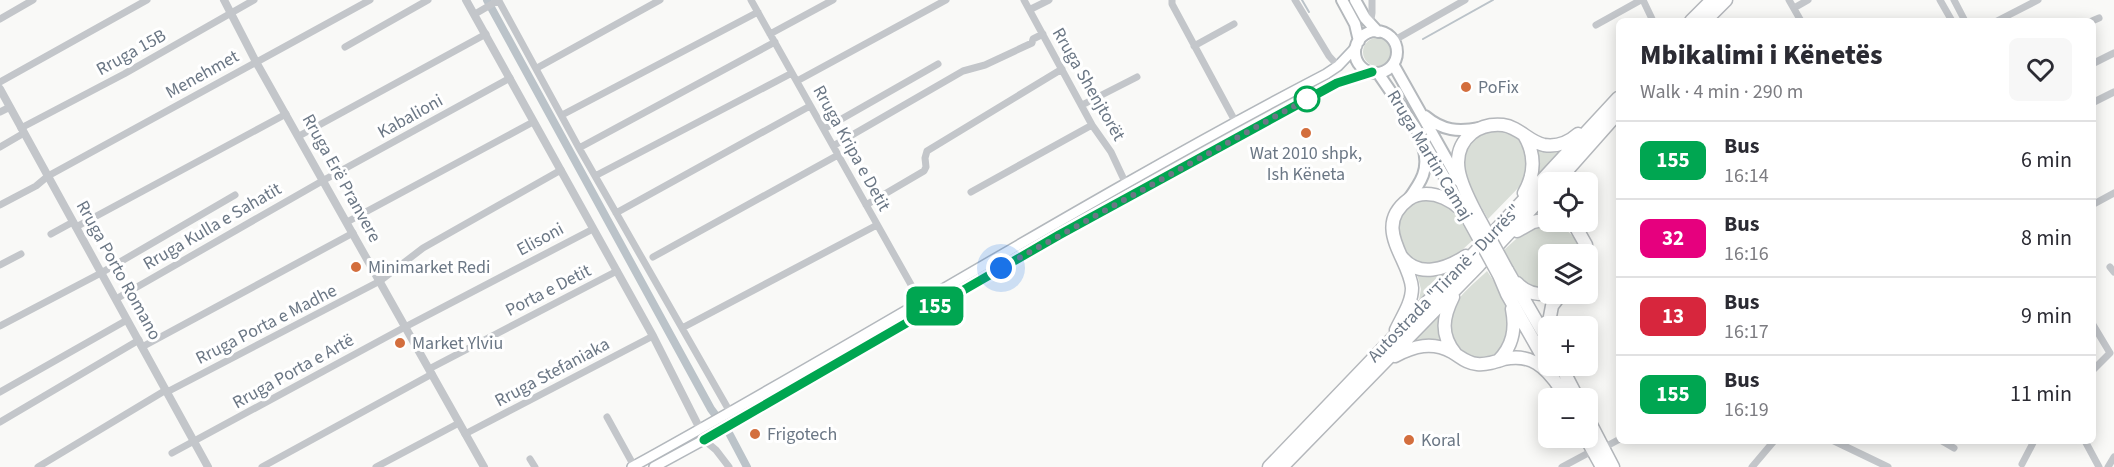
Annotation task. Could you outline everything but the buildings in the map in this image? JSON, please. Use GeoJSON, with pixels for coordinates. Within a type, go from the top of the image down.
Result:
{"type":"FeatureCollection","features":[{"type":"Feature","properties":{"kind":"highway"},"geometry":{"type":"LineString","coordinates":[[1694,18],[1712,0]]}},
{"type":"Feature","properties":{"kind":"highway"},"geometry":{"type":"LineString","coordinates":[[1709,18],[1726,0]]}},
{"type":"Feature","properties":{"kind":"highway"},"geometry":{"type":"LineString","coordinates":[[1467,196],[1458,168],[1458,154],[1466,139],[1480,128],[1490,125],[1511,127],[1544,144],[1555,145],[1566,142],[1577,135],[1616,99]]}},
{"type":"Feature","properties":{"kind":"highway","name":"Autostrada \"Tiranë - Durrës\""},"geometry":{"type":"LineString","coordinates":[[1269,467],[1483,244],[1616,99]]}},
{"type":"Feature","properties":{"kind":"highway"},"geometry":{"type":"LineString","coordinates":[[1566,172],[1616,115]]}},
{"type":"Feature","properties":{"kind":"highway"},"geometry":{"type":"LineString","coordinates":[[1508,217],[1526,190],[1533,169],[1531,150],[1524,135]]}},
{"type":"Feature","properties":{"kind":"highway"},"geometry":{"type":"LineString","coordinates":[[1574,172],[1588,148]]}},
{"type":"Feature","properties":{"kind":"highway"},"geometry":{"type":"LineString","coordinates":[[1392,340],[1409,304],[1412,287],[1393,235],[1394,222],[1399,210],[1408,200],[1423,194],[1438,196],[1453,203],[1471,217]]}},
{"type":"Feature","properties":{"kind":"highway","name":"Rruga Martin Camaj"},"geometry":{"type":"LineString","coordinates":[[1467,196],[1471,217],[1538,325]]}},
{"type":"Feature","properties":{"kind":"highway","name":"Autostrada \"Tiranë - Durrës\""},"geometry":{"type":"LineString","coordinates":[[1282,467],[1388,360],[1538,202]]}},
{"type":"Feature","properties":{"kind":"highway"},"geometry":{"type":"LineString","coordinates":[[1499,244],[1530,223],[1538,221]]}},
{"type":"Feature","properties":{"kind":"highway"},"geometry":{"type":"LineString","coordinates":[[1576,232],[1583,239]]}},
{"type":"Feature","properties":{"kind":"highway"},"geometry":{"type":"LineString","coordinates":[[1579,232],[1585,244]]}},
{"type":"Feature","properties":{"kind":"highway"},"geometry":{"type":"LineString","coordinates":[[1397,249],[1404,260],[1410,264],[1432,270],[1453,264],[1483,244]]}},
{"type":"Feature","properties":{"kind":"highway"},"geometry":{"type":"LineString","coordinates":[[1506,274],[1526,290],[1538,294]]}},
{"type":"Feature","properties":{"kind":"highway","name":"Rruga Martin Camaj"},"geometry":{"type":"LineString","coordinates":[[1506,274],[1507,294],[1538,348]]}},
{"type":"Feature","properties":{"kind":"highway"},"geometry":{"type":"LineString","coordinates":[[1455,354],[1446,338],[1444,325],[1447,309],[1461,284]]}},
{"type":"Feature","properties":{"kind":"highway"},"geometry":{"type":"LineString","coordinates":[[1498,361],[1509,347],[1514,330],[1513,315],[1507,294]]}},
{"type":"Feature","properties":{"kind":"highway"},"geometry":{"type":"LineString","coordinates":[[1388,360],[1422,346],[1441,347],[1473,364],[1485,364],[1516,357],[1531,359],[1546,369],[1559,388]]}},
{"type":"Feature","properties":{"kind":"highway"},"geometry":{"type":"LineString","coordinates":[[1597,449],[1602,467]]}},
{"type":"Feature","properties":{"kind":"highway"},"geometry":{"type":"LineString","coordinates":[[1597,449],[1613,467]]}},
{"type":"Feature","properties":{"kind":"main road"},"geometry":{"type":"LineString","coordinates":[[1342,0],[1355,24],[1358,44],[1356,56],[1359,64],[1375,73]]}},
{"type":"Feature","properties":{"kind":"main road"},"geometry":{"type":"LineString","coordinates":[[654,467],[1059,235],[1328,88],[1345,80],[1387,70],[1393,64],[1397,52],[1393,41],[1387,34],[1374,28],[1355,0]]}},
{"type":"Feature","properties":{"kind":"main road"},"geometry":{"type":"LineString","coordinates":[[633,466],[703,428],[1052,224],[1235,121],[1326,74],[1338,66],[1374,28]]}},
{"type":"Feature","properties":{"kind":"main road","name":"Rruga Martin Camaj"},"geometry":{"type":"LineString","coordinates":[[1393,64],[1467,196]]}},
{"type":"Feature","properties":{"kind":"main road","name":"Rruga Martin Camaj"},"geometry":{"type":"LineString","coordinates":[[1375,73],[1415,127],[1471,217]]}},
{"type":"Feature","properties":{"kind":"main road"},"geometry":{"type":"LineString","coordinates":[[1419,110],[1435,124],[1446,129],[1460,131],[1480,128]]}},
{"type":"Feature","properties":{"kind":"main road"},"geometry":{"type":"LineString","coordinates":[[1408,200],[1421,182],[1426,169],[1425,153],[1415,127]]}},
{"type":"Feature","properties":{"kind":"street"},"geometry":{"type":"LineString","coordinates":[[0,19],[33,0]]}},
{"type":"Feature","properties":{"kind":"street"},"geometry":{"type":"LineString","coordinates":[[0,82],[147,0]]}},
{"type":"Feature","properties":{"kind":"street","name":"Rruga Erë Pranvere"},"geometry":{"type":"LineString","coordinates":[[224,0],[256,62],[484,467]]}},
{"type":"Feature","properties":{"kind":"street","name":"Rruga 15B"},"geometry":{"type":"LineString","coordinates":[[0,147],[23,131],[254,0]]}},
{"type":"Feature","properties":{"kind":"street","name":"Menehmet"},"geometry":{"type":"LineString","coordinates":[[0,205],[36,186],[48,176],[370,0]]}},
{"type":"Feature","properties":{"kind":"street"},"geometry":{"type":"LineString","coordinates":[[345,47],[428,0]]}},
{"type":"Feature","properties":{"kind":"street"},"geometry":{"type":"LineString","coordinates":[[466,0],[703,428]]}},
{"type":"Feature","properties":{"kind":"street"},"geometry":{"type":"LineString","coordinates":[[537,69],[660,0]]}},
{"type":"Feature","properties":{"kind":"street","name":"Rruga Kripa e Detit"},"geometry":{"type":"LineString","coordinates":[[751,0],[926,311]]}},
{"type":"Feature","properties":{"kind":"street"},"geometry":{"type":"LineString","coordinates":[[770,34],[833,0]]}},
{"type":"Feature","properties":{"kind":"street"},"geometry":{"type":"LineString","coordinates":[[797,81],[946,0]]}},
{"type":"Feature","properties":{"kind":"street","name":"Rruga Shenjtorët"},"geometry":{"type":"LineString","coordinates":[[1024,0],[1092,125],[1111,152],[1126,184]]}},
{"type":"Feature","properties":{"kind":"street"},"geometry":{"type":"LineString","coordinates":[[1029,8],[1049,0]]}},
{"type":"Feature","properties":{"kind":"street"},"geometry":{"type":"LineString","coordinates":[[1295,0],[1329,56],[1338,66]]}},
{"type":"Feature","properties":{"kind":"street"},"geometry":{"type":"LineString","coordinates":[[1372,0],[1374,28]]}},
{"type":"Feature","properties":{"kind":"street"},"geometry":{"type":"LineString","coordinates":[[1393,41],[1465,0]]}},
{"type":"Feature","properties":{"kind":"street"},"geometry":{"type":"LineString","coordinates":[[1596,25],[1642,0],[1651,18]]}},
{"type":"Feature","properties":{"kind":"street"},"geometry":{"type":"LineString","coordinates":[[1789,0],[1799,18]]}},
{"type":"Feature","properties":{"kind":"street"},"geometry":{"type":"LineString","coordinates":[[1794,8],[1808,0]]}},
{"type":"Feature","properties":{"kind":"street"},"geometry":{"type":"LineString","coordinates":[[1940,0],[1950,18]]}},
{"type":"Feature","properties":{"kind":"street"},"geometry":{"type":"LineString","coordinates":[[1954,0],[1963,18]]}},
{"type":"Feature","properties":{"kind":"street"},"geometry":{"type":"LineString","coordinates":[[2003,18],[2038,0]]}},
{"type":"Feature","properties":{"kind":"street"},"geometry":{"type":"LineString","coordinates":[[475,14],[498,1],[728,413]]}},
{"type":"Feature","properties":{"kind":"street"},"geometry":{"type":"LineString","coordinates":[[1172,2],[1235,121]]}},
{"type":"Feature","properties":{"kind":"street"},"geometry":{"type":"LineString","coordinates":[[562,115],[758,12]]}},
{"type":"Feature","properties":{"kind":"street"},"geometry":{"type":"LineString","coordinates":[[1194,46],[1234,24]]}},
{"type":"Feature","properties":{"kind":"street"},"geometry":{"type":"LineString","coordinates":[[299,136],[486,34]]}},
{"type":"Feature","properties":{"kind":"street"},"geometry":{"type":"LineString","coordinates":[[833,146],[963,71],[985,64],[1022,47],[1043,34]]}},
{"type":"Feature","properties":{"kind":"street"},"geometry":{"type":"LineString","coordinates":[[579,148],[775,42]]}},
{"type":"Feature","properties":{"kind":"street"},"geometry":{"type":"LineString","coordinates":[[2096,62],[2114,53]]}},
{"type":"Feature","properties":{"kind":"street"},"geometry":{"type":"LineString","coordinates":[[824,129],[938,64]]}},
{"type":"Feature","properties":{"kind":"street"},"geometry":{"type":"LineString","coordinates":[[866,205],[924,171],[927,151],[1062,69]]}},
{"type":"Feature","properties":{"kind":"street"},"geometry":{"type":"LineString","coordinates":[[595,176],[792,73]]}},
{"type":"Feature","properties":{"kind":"street"},"geometry":{"type":"LineString","coordinates":[[1082,105],[1137,77]]}},
{"type":"Feature","properties":{"kind":"street","name":"Kabalioni"},"geometry":{"type":"LineString","coordinates":[[324,180],[510,78]]}},
{"type":"Feature","properties":{"kind":"street","name":"Rruga Porto Romano"},"geometry":{"type":"LineString","coordinates":[[0,89],[208,467]]}},
{"type":"Feature","properties":{"kind":"street"},"geometry":{"type":"LineString","coordinates":[[2096,101],[2114,92]]}},
{"type":"Feature","properties":{"kind":"street"},"geometry":{"type":"LineString","coordinates":[[616,213],[810,106]]}},
{"type":"Feature","properties":{"kind":"street"},"geometry":{"type":"LineString","coordinates":[[0,112],[10,107]]}},
{"type":"Feature","properties":{"kind":"street"},"geometry":{"type":"LineString","coordinates":[[51,234],[286,114]]}},
{"type":"Feature","properties":{"kind":"street"},"geometry":{"type":"LineString","coordinates":[[347,222],[533,122]]}},
{"type":"Feature","properties":{"kind":"street"},"geometry":{"type":"LineString","coordinates":[[971,192],[1092,125]]}},
{"type":"Feature","properties":{"kind":"street"},"geometry":{"type":"LineString","coordinates":[[653,257],[838,155]]}},
{"type":"Feature","properties":{"kind":"street","name":"Rruga Porta e Madhe"},"geometry":{"type":"LineString","coordinates":[[38,467],[167,391],[380,281],[433,242],[561,170]]}},
{"type":"Feature","properties":{"kind":"street","name":"Rruga Kulla e Sahatit"},"geometry":{"type":"LineString","coordinates":[[116,298],[324,180]]}},
{"type":"Feature","properties":{"kind":"street"},"geometry":{"type":"LineString","coordinates":[[2096,203],[2114,193]]}},
{"type":"Feature","properties":{"kind":"street"},"geometry":{"type":"LineString","coordinates":[[0,326],[101,273],[235,195]]}},
{"type":"Feature","properties":{"kind":"street"},"geometry":{"type":"LineString","coordinates":[[682,328],[877,225]]}},
{"type":"Feature","properties":{"kind":"street","name":"Elisoni"},"geometry":{"type":"LineString","coordinates":[[405,327],[593,229]]}},
{"type":"Feature","properties":{"kind":"street"},"geometry":{"type":"LineString","coordinates":[[0,422],[140,344],[353,233]]}},
{"type":"Feature","properties":{"kind":"street"},"geometry":{"type":"LineString","coordinates":[[0,265],[21,254]]}},
{"type":"Feature","properties":{"kind":"street","name":"Porta e Detit"},"geometry":{"type":"LineString","coordinates":[[430,371],[617,271]]}},
{"type":"Feature","properties":{"kind":"street"},"geometry":{"type":"LineString","coordinates":[[0,392],[128,320]]}},
{"type":"Feature","properties":{"kind":"street","name":"Rruga Porta e Artë"},"geometry":{"type":"LineString","coordinates":[[172,453],[405,327]]}},
{"type":"Feature","properties":{"kind":"street"},"geometry":{"type":"LineString","coordinates":[[2096,329],[2110,352],[2096,367]]}},
{"type":"Feature","properties":{"kind":"street","name":"Rruga Stefaniaka"},"geometry":{"type":"LineString","coordinates":[[465,434],[653,336]]}},
{"type":"Feature","properties":{"kind":"street"},"geometry":{"type":"LineString","coordinates":[[262,467],[430,371]]}},
{"type":"Feature","properties":{"kind":"street"},"geometry":{"type":"LineString","coordinates":[[607,417],[633,466]]}},
{"type":"Feature","properties":{"kind":"street"},"geometry":{"type":"LineString","coordinates":[[376,467],[459,423]]}},
{"type":"Feature","properties":{"kind":"street"},"geometry":{"type":"LineString","coordinates":[[707,438],[729,467]]}},
{"type":"Feature","properties":{"kind":"street"},"geometry":{"type":"LineString","coordinates":[[1562,467],[1616,441]]}},
{"type":"Feature","properties":{"kind":"street"},"geometry":{"type":"LineString","coordinates":[[1752,467],[1771,444]]}},
{"type":"Feature","properties":{"kind":"street"},"geometry":{"type":"LineString","coordinates":[[1840,444],[1888,467]]}},
{"type":"Feature","properties":{"kind":"street"},"geometry":{"type":"LineString","coordinates":[[1948,444],[1954,447]]}},
{"type":"Feature","properties":{"kind":"street"},"geometry":{"type":"LineString","coordinates":[[2022,464],[2032,444]]}},
{"type":"Feature","properties":{"kind":"street"},"geometry":{"type":"LineString","coordinates":[[2087,444],[2099,467]]}},
{"type":"Feature","properties":{"kind":"street"},"geometry":{"type":"LineString","coordinates":[[2108,467],[2114,457]]}},
{"type":"Feature","properties":{"kind":"street"},"geometry":{"type":"LineString","coordinates":[[530,459],[535,467]]}},
{"type":"Feature","properties":{"kind":"shaded area"},"geometry":{"type":"Polygon","coordinates":[[[1377,38],[1387,42],[1391,52],[1387,62],[1377,66],[1367,62],[1363,52],[1367,42],[1377,38]]]}},
{"type":"Feature","properties":{"kind":"shaded area"},"geometry":{"type":"Polygon","coordinates":[[[1501,129],[1518,137],[1530,160],[1524,182],[1488,219],[1466,180],[1462,162],[1467,144],[1482,132],[1501,129]]]}},
{"type":"Feature","properties":{"kind":"shaded area"},"geometry":{"type":"Polygon","coordinates":[[[1533,144],[1567,145],[1541,172],[1538,172],[1534,179],[1533,144]]]}},
{"type":"Feature","properties":{"kind":"shaded area"},"geometry":{"type":"Polygon","coordinates":[[[1429,199],[1448,204],[1461,218],[1473,240],[1450,261],[1426,267],[1404,255],[1397,226],[1404,211],[1418,202],[1429,199]]]}},
{"type":"Feature","properties":{"kind":"shaded area"},"geometry":{"type":"Polygon","coordinates":[[[1538,227],[1538,232],[1568,232],[1577,244],[1538,244],[1538,289],[1520,278],[1504,250],[1527,229],[1538,227]]]}},
{"type":"Feature","properties":{"kind":"shaded area"},"geometry":{"type":"Polygon","coordinates":[[[1416,271],[1443,273],[1450,271],[1418,306],[1421,289],[1416,271]]]}},
{"type":"Feature","properties":{"kind":"shaded area"},"geometry":{"type":"Polygon","coordinates":[[[1487,271],[1512,308],[1513,338],[1496,354],[1480,358],[1463,352],[1457,346],[1448,331],[1448,322],[1458,300],[1487,271]]]}},
{"type":"Feature","properties":{"kind":"shaded area"},"geometry":{"type":"Polygon","coordinates":[[[1441,309],[1439,319],[1444,343],[1427,339],[1409,343],[1441,309]]]}},
{"type":"Feature","properties":{"kind":"waterway"},"geometry":{"type":"LineString","coordinates":[[487,0],[711,409],[729,433],[747,467]]}},
{"type":"Feature","properties":{"kind":"waterway"},"geometry":{"type":"LineString","coordinates":[[1302,0],[1309,12]]}},
{"type":"Feature","properties":{"kind":"waterway"},"geometry":{"type":"LineString","coordinates":[[1423,39],[1493,0]]}},
{"type":"Feature","properties":{"kind":"bus line","name":"155"},"geometry":{"type":"LineString","coordinates":[[704,440],[1059,235],[1337,83],[1372,72]]}},
{"type":"Feature","properties":{"kind":"place","name":"PoFix"},"geometry":{"type":"Point","coordinates":[1466,87]}},
{"type":"Feature","properties":{"kind":"place","name":"Wat 2010 shpk, Ish Këneta"},"geometry":{"type":"Point","coordinates":[1306,133]}},
{"type":"Feature","properties":{"kind":"place","name":"Minimarket Redi"},"geometry":{"type":"Point","coordinates":[356,267]}},
{"type":"Feature","properties":{"kind":"place","name":"Market Ylviu"},"geometry":{"type":"Point","coordinates":[400,343]}},
{"type":"Feature","properties":{"kind":"place","name":"Frigotech"},"geometry":{"type":"Point","coordinates":[755,434]}},
{"type":"Feature","properties":{"kind":"place","name":"Koral"},"geometry":{"type":"Point","coordinates":[1409,440]}},
{"type":"Feature","properties":{"kind":"route"},"geometry":{"type":"LineString","coordinates":[[1001,268],[1307,99]]}}]}
